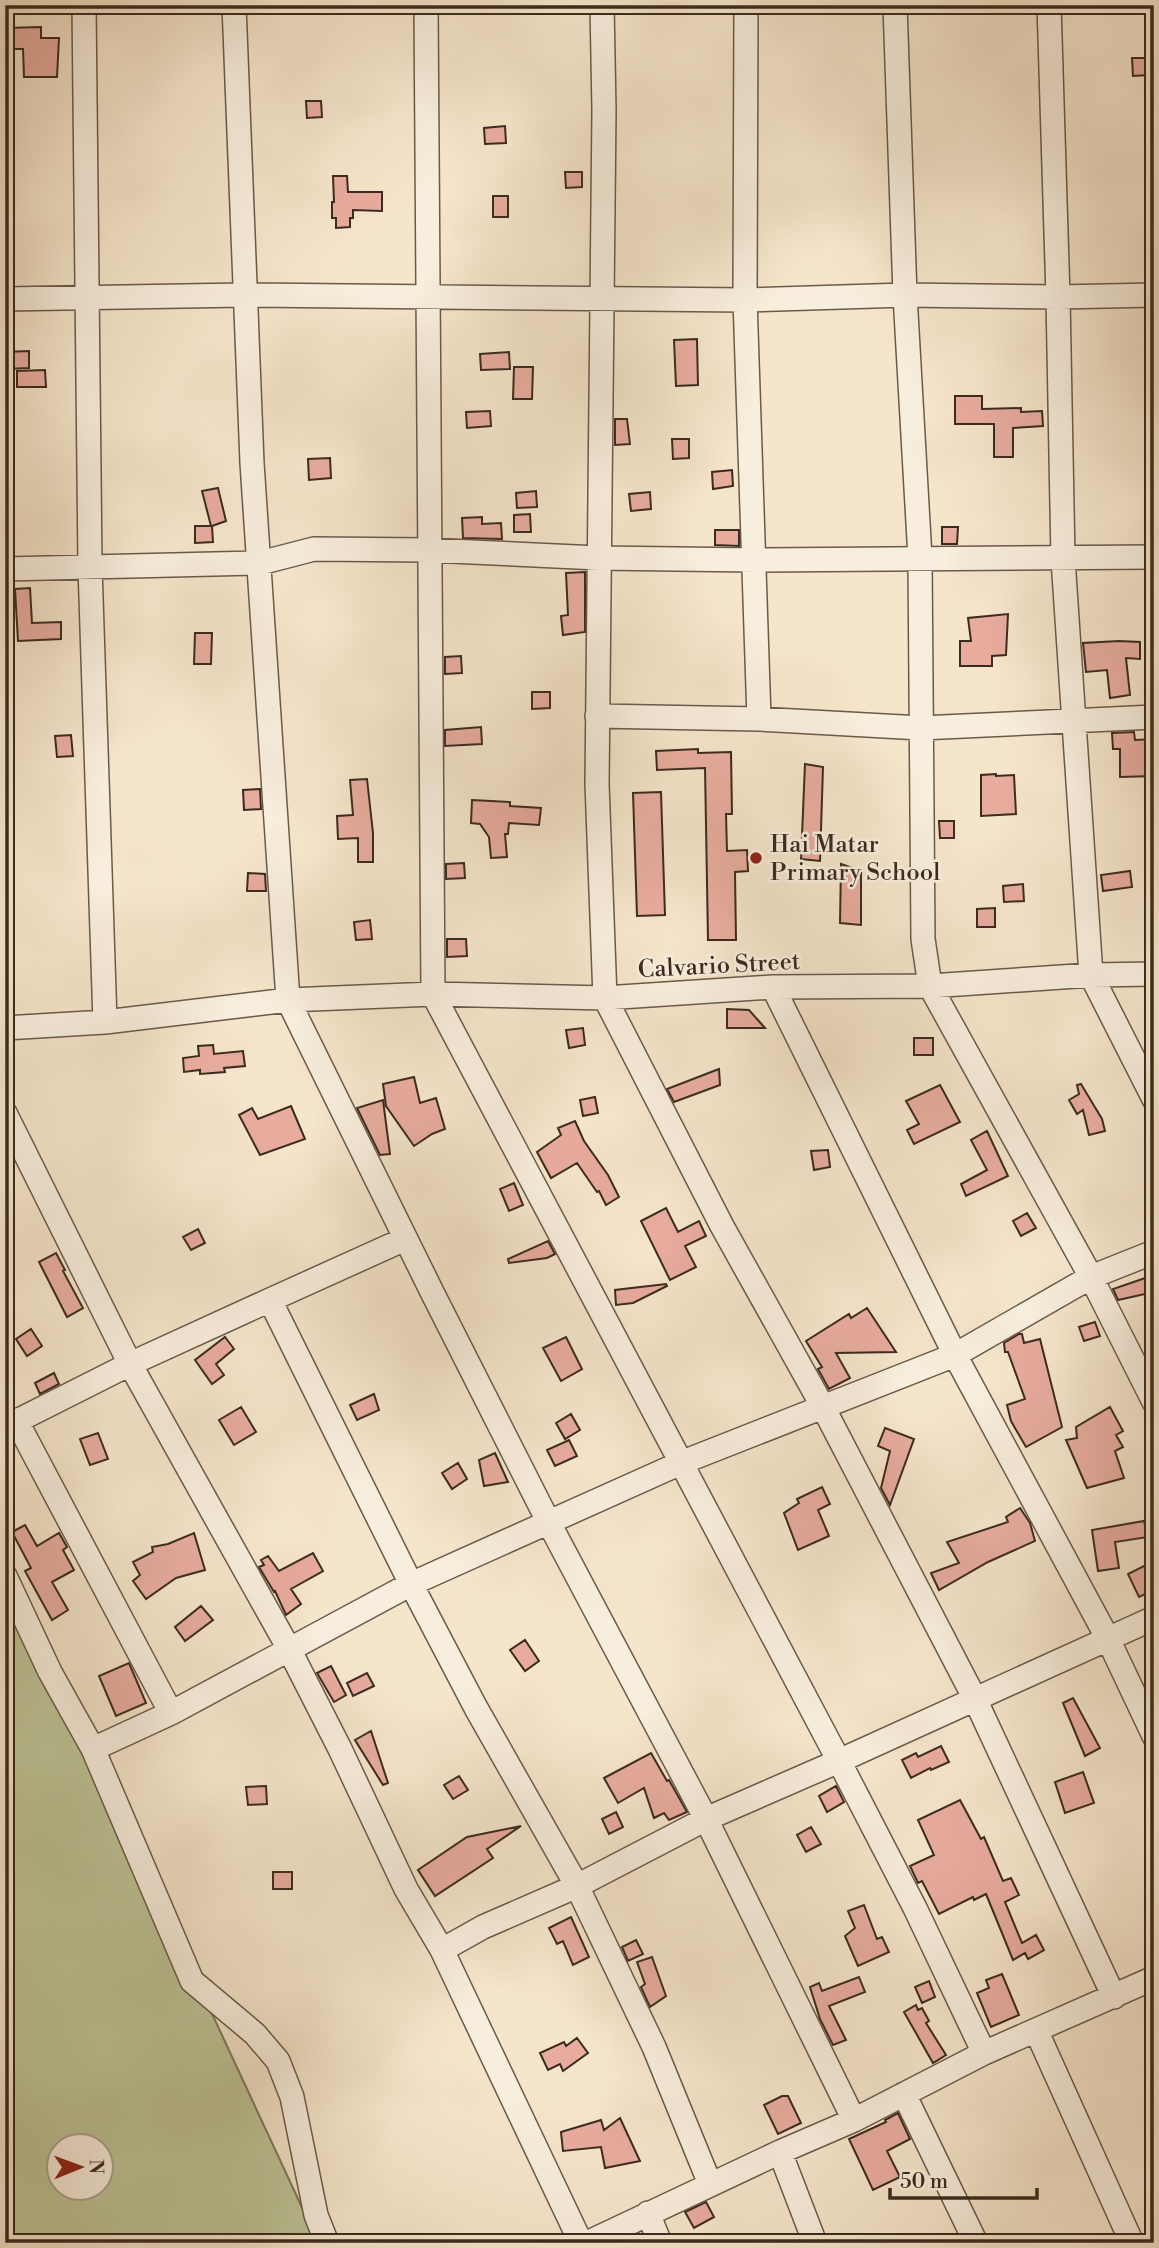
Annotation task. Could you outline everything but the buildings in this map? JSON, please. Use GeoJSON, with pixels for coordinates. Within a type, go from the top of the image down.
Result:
{"type":"FeatureCollection","features":[{"type":"Feature","properties":{"kind":"street"},"geometry":{"type":"LineString","coordinates":[[84,5],[90,566],[105,1022]]}},
{"type":"Feature","properties":{"kind":"street"},"geometry":{"type":"LineString","coordinates":[[234,5],[243,295],[252,463],[288,1000],[549,1523],[706,1818],[853,2120]]}},
{"type":"Feature","properties":{"kind":"street"},"geometry":{"type":"LineString","coordinates":[[426,5],[432,994],[683,1462],[839,1761],[915,1908],[984,2053]]}},
{"type":"Feature","properties":{"kind":"street"},"geometry":{"type":"LineString","coordinates":[[602,5],[604,110],[597,784],[605,998],[722,1226],[823,1407],[975,1699],[1114,1997]]}},
{"type":"Feature","properties":{"kind":"street"},"geometry":{"type":"LineString","coordinates":[[746,5],[745,300],[759,719]]}},
{"type":"Feature","properties":{"kind":"street"},"geometry":{"type":"LineString","coordinates":[[895,5],[905,295],[920,558],[923,939],[930,986],[1091,1277],[1154,1402]]}},
{"type":"Feature","properties":{"kind":"street"},"geometry":{"type":"LineString","coordinates":[[1049,5],[1063,559],[1091,975],[1154,1099]]}},
{"type":"Feature","properties":{"kind":"street"},"geometry":{"type":"LineString","coordinates":[[5,299],[87,300],[243,295],[745,300],[905,295],[1154,295]]}},
{"type":"Feature","properties":{"kind":"street"},"geometry":{"type":"LineString","coordinates":[[5,569],[260,563],[314,549],[755,560],[1154,557]]}},
{"type":"Feature","properties":{"kind":"street"},"geometry":{"type":"LineString","coordinates":[[597,716],[759,719],[921,728],[1154,717]]}},
{"type":"Feature","properties":{"kind":"street","name":"Calvario Street"},"geometry":{"type":"LineString","coordinates":[[5,1028],[105,1022],[288,1000],[432,994],[605,998],[773,987],[930,986],[1091,975],[1154,974]]}},
{"type":"Feature","properties":{"kind":"street"},"geometry":{"type":"LineString","coordinates":[[773,987],[955,1354],[1108,1639],[1154,1736]]}},
{"type":"Feature","properties":{"kind":"street"},"geometry":{"type":"LineString","coordinates":[[5,1113],[130,1364],[289,1649],[340,1749],[406,1889],[442,1950],[581,2243]]}},
{"type":"Feature","properties":{"kind":"street"},"geometry":{"type":"LineString","coordinates":[[172,1713],[11,1424],[130,1364],[405,1238]]}},
{"type":"Feature","properties":{"kind":"street"},"geometry":{"type":"LineString","coordinates":[[93,1749],[172,1713],[411,1584],[683,1462],[955,1354],[1091,1277],[1154,1252]]}},
{"type":"Feature","properties":{"kind":"street"},"geometry":{"type":"LineString","coordinates":[[270,1300],[411,1584],[577,1886],[654,2047],[710,2184]]}},
{"type":"Feature","properties":{"kind":"street"},"geometry":{"type":"LineString","coordinates":[[5,1576],[50,1672],[93,1749],[192,1981],[255,2034],[278,2061],[292,2097],[316,2215],[327,2243]]}},
{"type":"Feature","properties":{"kind":"street"},"geometry":{"type":"LineString","coordinates":[[442,1950],[482,1927],[577,1886],[706,1818],[839,1761],[1154,1618]]}},
{"type":"Feature","properties":{"kind":"street"},"geometry":{"type":"LineString","coordinates":[[587,2243],[853,2120],[984,2053],[1154,1978]]}},
{"type":"Feature","properties":{"kind":"street"},"geometry":{"type":"LineString","coordinates":[[1036,2030],[1132,2243]]}},
{"type":"Feature","properties":{"kind":"street"},"geometry":{"type":"LineString","coordinates":[[904,2094],[976,2243]]}},
{"type":"Feature","properties":{"kind":"street"},"geometry":{"type":"LineString","coordinates":[[780,2152],[815,2243]]}},
{"type":"Feature","properties":{"kind":"street"},"geometry":{"type":"LineString","coordinates":[[648,2213],[660,2243]]}},
{"type":"Feature","properties":{"kind":"green space"},"geometry":{"type":"Polygon","coordinates":[[[5,1568],[318,2243],[5,2243],[5,1568]]]}},
{"type":"Feature","properties":{"kind":"place","name":"Hai Matar Primary School"},"geometry":{"type":"Point","coordinates":[756,858]}}]}
